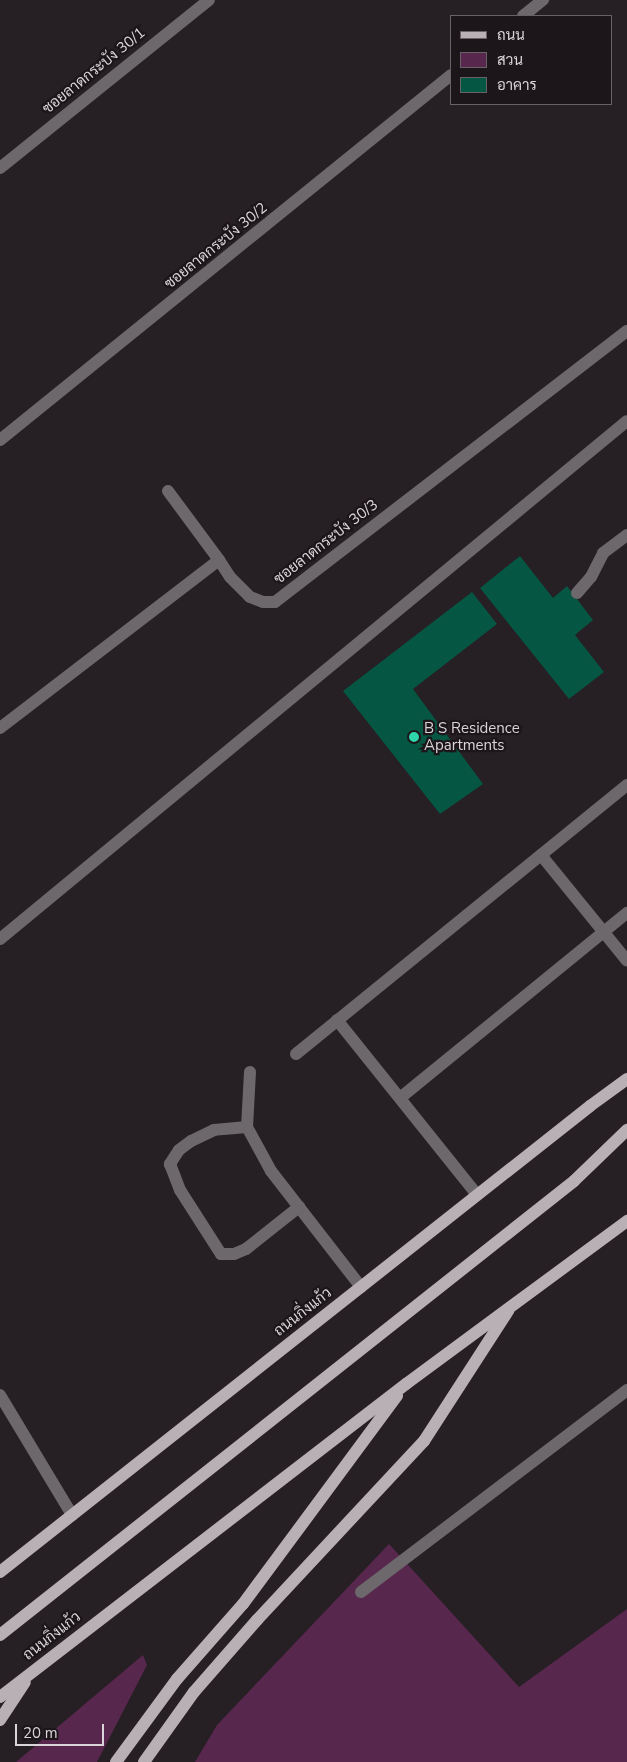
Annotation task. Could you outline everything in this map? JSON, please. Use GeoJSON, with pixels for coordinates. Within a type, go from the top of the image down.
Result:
{"type":"FeatureCollection","features":[{"type":"Feature","properties":{"kind":"main road","name":"ถนนกิ่งแก้ว"},"geometry":{"type":"LineString","coordinates":[[0,1572],[590,1106],[627,1080]]}},
{"type":"Feature","properties":{"kind":"main road"},"geometry":{"type":"LineString","coordinates":[[0,1635],[566,1187],[627,1130]]}},
{"type":"Feature","properties":{"kind":"main road","name":"ถนนกิ่งแก้ว"},"geometry":{"type":"LineString","coordinates":[[0,1697],[406,1384],[513,1303],[627,1221]]}},
{"type":"Feature","properties":{"kind":"main road"},"geometry":{"type":"LineString","coordinates":[[144,1762],[194,1692],[256,1620],[424,1441],[513,1303]]}},
{"type":"Feature","properties":{"kind":"main road"},"geometry":{"type":"LineString","coordinates":[[116,1762],[177,1679],[243,1604],[406,1384]]}},
{"type":"Feature","properties":{"kind":"main road"},"geometry":{"type":"LineString","coordinates":[[0,1720],[32,1672]]}},
{"type":"Feature","properties":{"kind":"street","name":"ซอยลาดกระบัง 30/1"},"geometry":{"type":"LineString","coordinates":[[0,168],[209,0]]}},
{"type":"Feature","properties":{"kind":"street"},"geometry":{"type":"LineString","coordinates":[[524,15],[543,0]]}},
{"type":"Feature","properties":{"kind":"street","name":"ซอยลาดกระบัง 30/2"},"geometry":{"type":"LineString","coordinates":[[0,440],[450,76]]}},
{"type":"Feature","properties":{"kind":"street","name":"ซอยลาดกระบัง 30/3"},"geometry":{"type":"LineString","coordinates":[[168,491],[230,577],[250,597],[262,602],[275,602],[627,331]]}},
{"type":"Feature","properties":{"kind":"street"},"geometry":{"type":"LineString","coordinates":[[0,939],[627,421]]}},
{"type":"Feature","properties":{"kind":"street"},"geometry":{"type":"LineString","coordinates":[[577,593],[591,577],[604,553],[627,535]]}},
{"type":"Feature","properties":{"kind":"street"},"geometry":{"type":"LineString","coordinates":[[0,728],[218,560]]}},
{"type":"Feature","properties":{"kind":"street"},"geometry":{"type":"LineString","coordinates":[[296,1054],[627,785]]}},
{"type":"Feature","properties":{"kind":"street"},"geometry":{"type":"LineString","coordinates":[[541,855],[627,961]]}},
{"type":"Feature","properties":{"kind":"street"},"geometry":{"type":"LineString","coordinates":[[400,1098],[627,913]]}},
{"type":"Feature","properties":{"kind":"street"},"geometry":{"type":"LineString","coordinates":[[337,1020],[477,1195]]}},
{"type":"Feature","properties":{"kind":"street"},"geometry":{"type":"LineString","coordinates":[[250,1072],[247,1127],[271,1171],[361,1287]]}},
{"type":"Feature","properties":{"kind":"street"},"geometry":{"type":"LineString","coordinates":[[247,1127],[214,1130],[191,1141],[179,1150],[170,1164],[185,1198],[222,1254],[234,1254],[246,1249],[299,1207]]}},
{"type":"Feature","properties":{"kind":"street"},"geometry":{"type":"LineString","coordinates":[[361,1592],[627,1390]]}},
{"type":"Feature","properties":{"kind":"street"},"geometry":{"type":"LineString","coordinates":[[0,1394],[72,1515]]}},
{"type":"Feature","properties":{"kind":"green space"},"geometry":{"type":"Polygon","coordinates":[[[389,1544],[519,1687],[627,1609],[627,1762],[195,1762],[217,1725],[389,1544]]]}},
{"type":"Feature","properties":{"kind":"green space"},"geometry":{"type":"Polygon","coordinates":[[[143,1655],[147,1665],[97,1762],[16,1762],[143,1655]]]}},
{"type":"Feature","properties":{"kind":"building"},"geometry":{"type":"Polygon","coordinates":[[[520,556],[553,598],[567,586],[593,620],[575,635],[604,672],[569,699],[480,588],[520,556]]]}},
{"type":"Feature","properties":{"kind":"building","name":"B S Residence Apartments"},"geometry":{"type":"Polygon","coordinates":[[[472,592],[497,624],[413,689],[483,784],[440,814],[343,691],[472,592]]]}},
{"type":"Feature","properties":{"kind":"place","name":"B S Residence Apartments"},"geometry":{"type":"Point","coordinates":[414,737]}}]}
